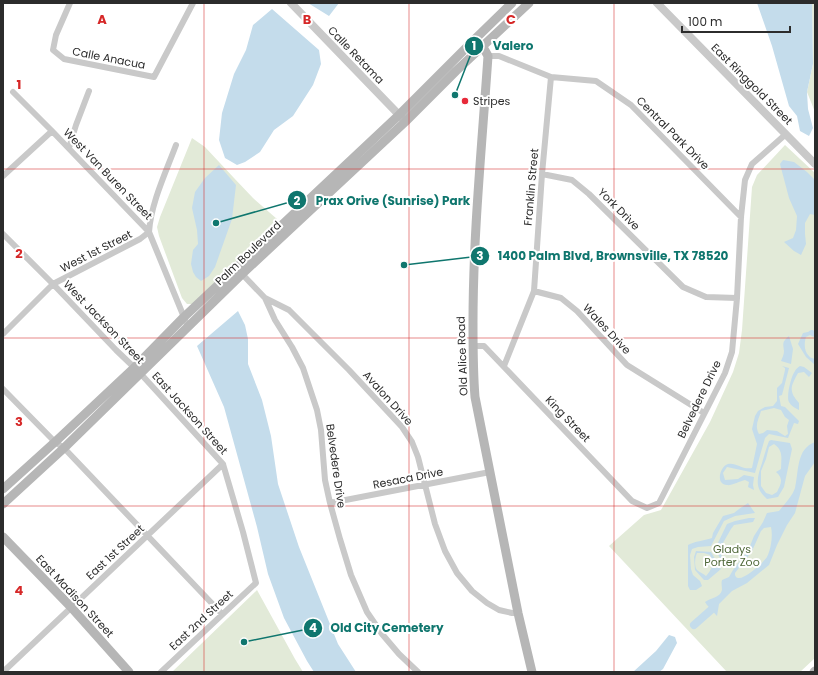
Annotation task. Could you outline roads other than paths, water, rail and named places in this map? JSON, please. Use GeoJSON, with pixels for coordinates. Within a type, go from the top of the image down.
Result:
{"type":"FeatureCollection","features":[{"type":"Feature","properties":{"kind":"main road","name":"Palm Boulevard"},"geometry":{"type":"LineString","coordinates":[[3,489],[137,370],[188,327],[402,119],[473,41],[512,3]]}},
{"type":"Feature","properties":{"kind":"main road","name":"Palm Boulevard"},"geometry":{"type":"LineString","coordinates":[[3,504],[64,448],[184,317],[483,47],[529,3]]}},
{"type":"Feature","properties":{"kind":"main road"},"geometry":{"type":"LineString","coordinates":[[473,41],[483,47],[488,56]]}},
{"type":"Feature","properties":{"kind":"main road","name":"Old Alice Road"},"geometry":{"type":"LineString","coordinates":[[488,56],[476,225],[473,297],[473,371],[475,396],[518,613],[532,672]]}},
{"type":"Feature","properties":{"kind":"main road"},"geometry":{"type":"LineString","coordinates":[[16,477],[24,485]]}},
{"type":"Feature","properties":{"kind":"main road","name":"East Madison Street"},"geometry":{"type":"LineString","coordinates":[[3,537],[71,608],[129,672]]}},
{"type":"Feature","properties":{"kind":"street","name":"Calle Anacua"},"geometry":{"type":"LineString","coordinates":[[70,3],[56,35],[53,50],[64,59],[154,77],[193,3]]}},
{"type":"Feature","properties":{"kind":"street","name":"Calle Retama"},"geometry":{"type":"LineString","coordinates":[[291,3],[402,119]]}},
{"type":"Feature","properties":{"kind":"street","name":"East Ringgold Street"},"geometry":{"type":"LineString","coordinates":[[657,3],[815,164]]}},
{"type":"Feature","properties":{"kind":"street","name":"Central Park Drive"},"geometry":{"type":"LineString","coordinates":[[488,56],[499,56],[551,77],[596,81],[631,105],[741,217]]}},
{"type":"Feature","properties":{"kind":"street","name":"Franklin Street"},"geometry":{"type":"LineString","coordinates":[[504,366],[534,291],[542,174],[551,77]]}},
{"type":"Feature","properties":{"kind":"street"},"geometry":{"type":"LineString","coordinates":[[69,148],[89,91]]}},
{"type":"Feature","properties":{"kind":"street","name":"West Van Buren Street"},"geometry":{"type":"LineString","coordinates":[[13,92],[149,232],[188,327]]}},
{"type":"Feature","properties":{"kind":"street"},"geometry":{"type":"LineString","coordinates":[[3,176],[52,131]]}},
{"type":"Feature","properties":{"kind":"street","name":"Belvedere Drive"},"geometry":{"type":"LineString","coordinates":[[647,508],[659,503],[725,373],[732,352],[737,298],[741,217],[745,180],[752,164],[786,134]]}},
{"type":"Feature","properties":{"kind":"street","name":"West 1st Street"},"geometry":{"type":"LineString","coordinates":[[3,334],[53,284],[140,239],[149,232],[153,208],[176,145]]}},
{"type":"Feature","properties":{"kind":"street","name":"York Drive"},"geometry":{"type":"LineString","coordinates":[[542,174],[572,180],[578,184],[683,287],[706,297],[737,298]]}},
{"type":"Feature","properties":{"kind":"street","name":"West Jackson Street"},"geometry":{"type":"LineString","coordinates":[[3,234],[137,370]]}},
{"type":"Feature","properties":{"kind":"street","name":"Avalon Drive"},"geometry":{"type":"LineString","coordinates":[[242,274],[265,298],[289,310],[349,370],[402,427],[412,442],[418,457],[435,524],[445,551],[457,573],[472,591],[487,603],[499,610],[518,613]]}},
{"type":"Feature","properties":{"kind":"street","name":"Wales Drive"},"geometry":{"type":"LineString","coordinates":[[534,291],[561,298],[578,311],[626,365],[704,413]]}},
{"type":"Feature","properties":{"kind":"street","name":"Belvedere Drive"},"geometry":{"type":"LineString","coordinates":[[265,298],[275,320],[303,368],[317,410],[321,430],[325,480],[330,504],[351,575],[367,612],[382,634],[399,654],[418,672]]}},
{"type":"Feature","properties":{"kind":"street","name":"King Street"},"geometry":{"type":"LineString","coordinates":[[473,346],[484,346],[632,501],[647,508]]}},
{"type":"Feature","properties":{"kind":"street","name":"East Jackson Street"},"geometry":{"type":"LineString","coordinates":[[137,370],[223,464],[256,583]]}},
{"type":"Feature","properties":{"kind":"street"},"geometry":{"type":"LineString","coordinates":[[3,389],[55,442],[64,448],[222,614]]}},
{"type":"Feature","properties":{"kind":"street","name":"East 1st Street"},"geometry":{"type":"LineString","coordinates":[[3,672],[223,464]]}},
{"type":"Feature","properties":{"kind":"street","name":"Resaca Drive"},"geometry":{"type":"LineString","coordinates":[[330,504],[490,472]]}},
{"type":"Feature","properties":{"kind":"street","name":"East 2nd Street"},"geometry":{"type":"LineString","coordinates":[[161,672],[256,583]]}},
{"type":"Feature","properties":{"kind":"water"},"geometry":{"type":"Polygon","coordinates":[[[308,3],[339,3],[329,16],[308,3]]]}},
{"type":"Feature","properties":{"kind":"water"},"geometry":{"type":"Polygon","coordinates":[[[757,3],[812,3],[813,64],[807,92],[808,109],[813,128],[809,136],[800,131],[797,116],[789,106],[772,46],[757,3]]]}},
{"type":"Feature","properties":{"kind":"water"},"geometry":{"type":"Polygon","coordinates":[[[272,9],[319,50],[321,64],[313,85],[293,116],[274,130],[260,152],[245,162],[237,165],[225,158],[219,140],[222,113],[234,74],[246,50],[253,25],[272,9]]]}},
{"type":"Feature","properties":{"kind":"water"},"geometry":{"type":"Polygon","coordinates":[[[783,160],[794,162],[815,180],[815,215],[810,214],[805,223],[806,244],[801,255],[784,242],[793,238],[796,230],[797,216],[789,198],[780,164],[783,160]]]}},
{"type":"Feature","properties":{"kind":"water"},"geometry":{"type":"Polygon","coordinates":[[[219,165],[236,185],[232,219],[215,267],[209,276],[201,281],[193,272],[191,264],[193,250],[198,244],[197,230],[192,208],[195,192],[205,178],[219,165]]]}},
{"type":"Feature","properties":{"kind":"water"},"geometry":{"type":"Polygon","coordinates":[[[238,311],[245,325],[248,339],[248,364],[262,400],[271,436],[278,484],[299,547],[338,644],[356,672],[314,672],[284,618],[268,574],[257,527],[224,407],[197,346],[238,311]]]}},
{"type":"Feature","properties":{"kind":"water"},"geometry":{"type":"Polygon","coordinates":[[[811,330],[815,332],[815,339],[810,335],[806,337],[805,347],[807,354],[815,359],[815,365],[806,357],[798,344],[803,333],[811,330]]]}},
{"type":"Feature","properties":{"kind":"water"},"geometry":{"type":"Polygon","coordinates":[[[789,336],[793,349],[791,364],[781,361],[784,352],[784,343],[789,336]]]}},
{"type":"Feature","properties":{"kind":"water"},"geometry":{"type":"Polygon","coordinates":[[[782,366],[789,368],[782,395],[779,396],[781,406],[785,407],[799,421],[798,424],[794,423],[788,438],[769,434],[765,438],[755,473],[727,467],[723,473],[725,480],[738,479],[744,475],[754,477],[754,490],[748,487],[749,482],[745,480],[731,485],[723,484],[720,479],[720,475],[725,465],[734,464],[745,468],[752,468],[757,444],[752,429],[755,416],[758,411],[765,407],[773,406],[777,401],[777,388],[782,383],[785,368],[782,366]],[[774,408],[761,411],[757,425],[759,434],[767,430],[777,431],[785,436],[788,434],[787,426],[789,420],[785,417],[781,410],[774,408]]]}},
{"type":"Feature","properties":{"kind":"water"},"geometry":{"type":"Polygon","coordinates":[[[800,366],[812,373],[809,377],[804,372],[798,373],[792,385],[793,395],[799,403],[799,410],[793,407],[788,399],[788,396],[789,386],[793,374],[800,366]]]}},
{"type":"Feature","properties":{"kind":"water"},"geometry":{"type":"Polygon","coordinates":[[[769,441],[790,443],[792,449],[784,487],[778,497],[767,499],[758,487],[758,478],[769,441]],[[774,444],[769,447],[761,471],[761,486],[766,493],[772,495],[777,492],[781,482],[779,475],[776,472],[781,469],[781,452],[774,444]]]}},
{"type":"Feature","properties":{"kind":"water"},"geometry":{"type":"Polygon","coordinates":[[[815,442],[815,462],[805,476],[795,513],[777,545],[769,565],[747,583],[732,591],[719,604],[717,616],[705,602],[721,593],[722,580],[729,577],[748,551],[754,536],[767,513],[779,511],[794,491],[799,461],[804,450],[815,442]],[[771,527],[764,528],[761,531],[752,551],[735,573],[737,578],[750,573],[767,557],[770,550],[772,534],[771,527]]]}},
{"type":"Feature","properties":{"kind":"water"},"geometry":{"type":"Polygon","coordinates":[[[748,503],[755,513],[735,516],[724,521],[711,546],[692,549],[690,555],[691,569],[693,575],[700,581],[702,586],[696,590],[690,590],[688,586],[688,545],[712,538],[713,533],[723,516],[734,513],[748,503]]]}},
{"type":"Feature","properties":{"kind":"water"},"geometry":{"type":"Polygon","coordinates":[[[749,518],[755,518],[753,522],[734,525],[731,529],[720,548],[722,557],[720,558],[715,549],[727,524],[749,518]]]}},
{"type":"Feature","properties":{"kind":"water"},"geometry":{"type":"Polygon","coordinates":[[[696,551],[711,552],[721,569],[708,580],[704,580],[695,570],[694,557],[696,551]],[[697,553],[695,564],[697,570],[706,576],[710,571],[712,563],[710,555],[697,553]]]}},
{"type":"Feature","properties":{"kind":"water"},"geometry":{"type":"Polygon","coordinates":[[[669,635],[675,637],[677,643],[663,669],[659,672],[633,672],[656,651],[669,635]]]}},
{"type":"Feature","properties":{"kind":"waterway"},"geometry":{"type":"LineString","coordinates":[[694,625],[711,610]]}},
{"type":"Feature","properties":{"kind":"place","name":"Valero"},"geometry":{"type":"Point","coordinates":[455,95]}},
{"type":"Feature","properties":{"kind":"place","name":"Stripes"},"geometry":{"type":"Point","coordinates":[465,101]}},
{"type":"Feature","properties":{"kind":"place","name":"Prax Orive (Sunrise) Park"},"geometry":{"type":"Point","coordinates":[216,223]}},
{"type":"Feature","properties":{"kind":"place","name":"1400 Palm Blvd, Brownsville, TX 78520"},"geometry":{"type":"Point","coordinates":[404,265]}},
{"type":"Feature","properties":{"kind":"place","name":"Old City Cemetery"},"geometry":{"type":"Point","coordinates":[244,642]}},
{"type":"Feature","properties":{"kind":"park label","name":"Gladys Porter Zoo"},"geometry":{"type":"Point","coordinates":[732,555]}}]}
